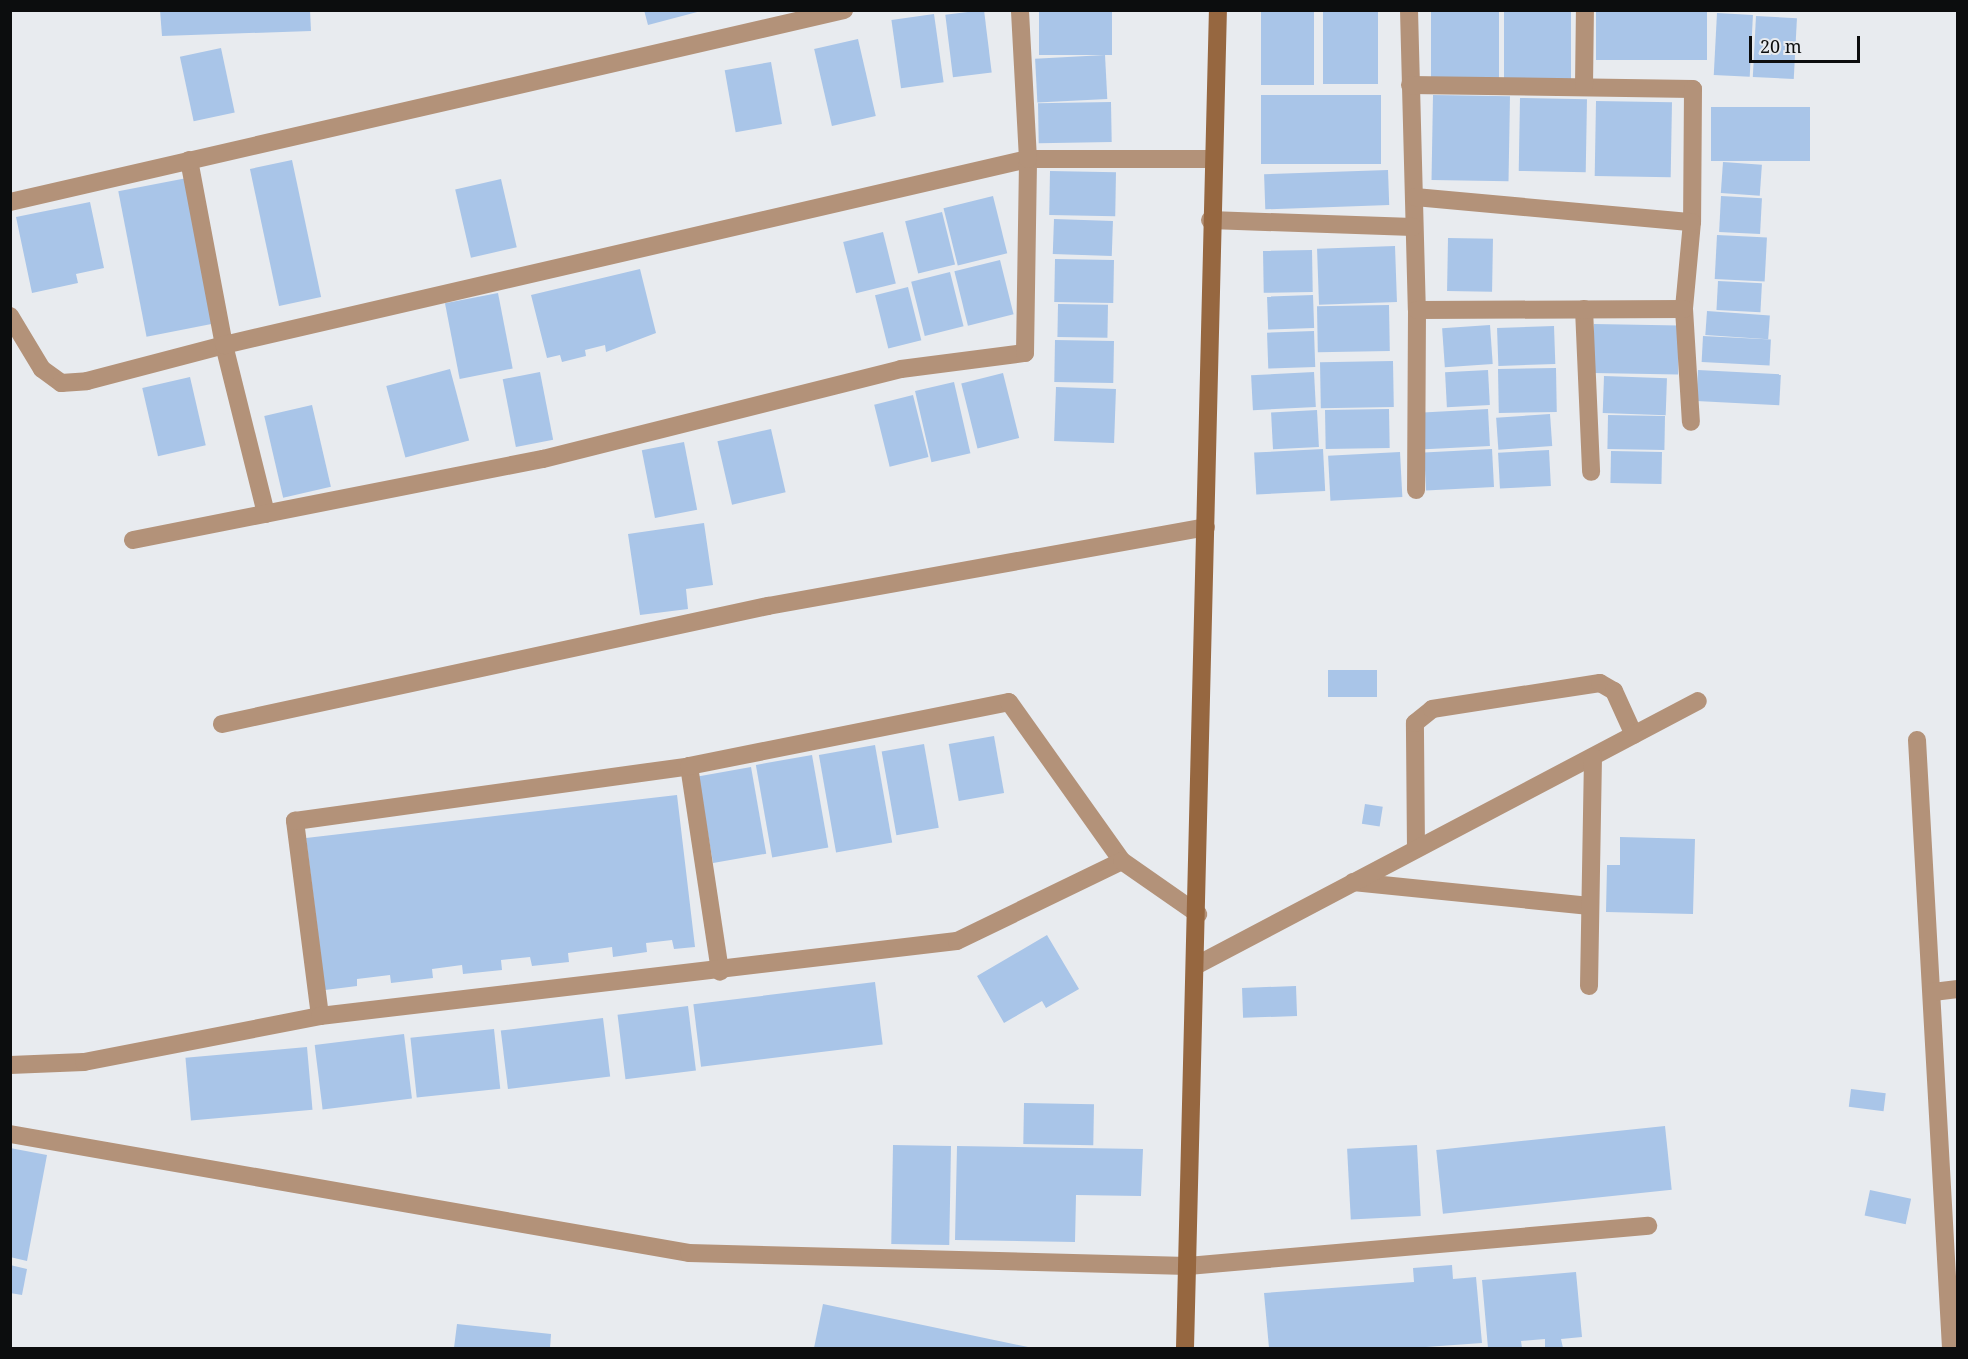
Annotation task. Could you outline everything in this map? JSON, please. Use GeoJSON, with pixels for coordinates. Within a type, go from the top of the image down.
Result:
{"type":"FeatureCollection","features":[{"type":"Feature","properties":{"kind":"street"},"geometry":{"type":"LineString","coordinates":[[10,202],[844,10]]}},
{"type":"Feature","properties":{"kind":"street"},"geometry":{"type":"LineString","coordinates":[[133,540],[543,459],[901,369],[1025,353],[1028,159],[1020,10]]}},
{"type":"Feature","properties":{"kind":"street"},"geometry":{"type":"LineString","coordinates":[[1185,1348],[1197,965],[1211,159],[1218,10]]}},
{"type":"Feature","properties":{"kind":"street"},"geometry":{"type":"LineString","coordinates":[[1409,10],[1417,310],[1416,490]]}},
{"type":"Feature","properties":{"kind":"street"},"geometry":{"type":"LineString","coordinates":[[1584,87],[1585,10]]}},
{"type":"Feature","properties":{"kind":"street"},"geometry":{"type":"LineString","coordinates":[[1410,85],[1694,89],[1692,222],[1684,309],[1691,422]]}},
{"type":"Feature","properties":{"kind":"street"},"geometry":{"type":"LineString","coordinates":[[10,316],[42,369],[61,383],[87,381],[224,345],[1028,159],[1211,159]]}},
{"type":"Feature","properties":{"kind":"street"},"geometry":{"type":"LineString","coordinates":[[189,160],[224,345],[266,514]]}},
{"type":"Feature","properties":{"kind":"street"},"geometry":{"type":"LineString","coordinates":[[1415,198],[1692,222]]}},
{"type":"Feature","properties":{"kind":"street"},"geometry":{"type":"LineString","coordinates":[[1210,220],[1413,227]]}},
{"type":"Feature","properties":{"kind":"street"},"geometry":{"type":"LineString","coordinates":[[1584,309],[1591,472]]}},
{"type":"Feature","properties":{"kind":"street"},"geometry":{"type":"LineString","coordinates":[[1417,310],[1684,309]]}},
{"type":"Feature","properties":{"kind":"street"},"geometry":{"type":"LineString","coordinates":[[222,724],[768,606],[1206,527]]}},
{"type":"Feature","properties":{"kind":"street"},"geometry":{"type":"LineString","coordinates":[[1416,849],[1415,723],[1432,709],[1600,683],[1614,691],[1634,735]]}},
{"type":"Feature","properties":{"kind":"street"},"geometry":{"type":"LineString","coordinates":[[1197,965],[1698,701]]}},
{"type":"Feature","properties":{"kind":"street"},"geometry":{"type":"LineString","coordinates":[[320,1016],[295,821],[689,766],[1010,702],[1122,861],[1198,914]]}},
{"type":"Feature","properties":{"kind":"street"},"geometry":{"type":"LineString","coordinates":[[1917,740],[1933,992],[1951,1348]]}},
{"type":"Feature","properties":{"kind":"street"},"geometry":{"type":"LineString","coordinates":[[1589,986],[1593,757]]}},
{"type":"Feature","properties":{"kind":"street"},"geometry":{"type":"LineString","coordinates":[[689,766],[720,972]]}},
{"type":"Feature","properties":{"kind":"street"},"geometry":{"type":"LineString","coordinates":[[10,1065],[84,1062],[320,1016],[720,972],[957,941],[1122,861]]}},
{"type":"Feature","properties":{"kind":"street"},"geometry":{"type":"LineString","coordinates":[[1353,882],[1590,906]]}},
{"type":"Feature","properties":{"kind":"street"},"geometry":{"type":"LineString","coordinates":[[1933,992],[1958,989]]}},
{"type":"Feature","properties":{"kind":"street"},"geometry":{"type":"LineString","coordinates":[[10,1134],[689,1253],[1188,1266],[1648,1226]]}},
{"type":"Feature","properties":{"kind":"building"},"geometry":{"type":"Polygon","coordinates":[[[160,10],[310,10],[311,31],[162,36],[160,10]]]}},
{"type":"Feature","properties":{"kind":"building"},"geometry":{"type":"Polygon","coordinates":[[[644,10],[701,10],[701,11],[648,25],[644,10]]]}},
{"type":"Feature","properties":{"kind":"building"},"geometry":{"type":"Polygon","coordinates":[[[984,10],[992,73],[953,77],[945,15],[984,10]]]}},
{"type":"Feature","properties":{"kind":"building"},"geometry":{"type":"Polygon","coordinates":[[[1039,10],[1112,10],[1112,55],[1039,55],[1039,10]]]}},
{"type":"Feature","properties":{"kind":"building"},"geometry":{"type":"Polygon","coordinates":[[[1261,10],[1314,10],[1314,85],[1261,85],[1261,10]]]}},
{"type":"Feature","properties":{"kind":"building"},"geometry":{"type":"Polygon","coordinates":[[[1323,10],[1378,10],[1378,84],[1323,84],[1323,10]]]}},
{"type":"Feature","properties":{"kind":"building"},"geometry":{"type":"Polygon","coordinates":[[[1596,10],[1707,10],[1707,60],[1596,60],[1596,10]]]}},
{"type":"Feature","properties":{"kind":"building"},"geometry":{"type":"Polygon","coordinates":[[[1504,11],[1571,11],[1571,79],[1504,79],[1504,11]]]}},
{"type":"Feature","properties":{"kind":"building"},"geometry":{"type":"Polygon","coordinates":[[[1431,12],[1499,12],[1499,81],[1431,81],[1431,12]]]}},
{"type":"Feature","properties":{"kind":"building"},"geometry":{"type":"Polygon","coordinates":[[[1717,13],[1753,15],[1750,77],[1714,75],[1717,13]]]}},
{"type":"Feature","properties":{"kind":"building"},"geometry":{"type":"Polygon","coordinates":[[[934,14],[944,82],[901,88],[891,20],[934,14]]]}},
{"type":"Feature","properties":{"kind":"building"},"geometry":{"type":"Polygon","coordinates":[[[1756,16],[1797,18],[1794,79],[1753,77],[1756,16]]]}},
{"type":"Feature","properties":{"kind":"building"},"geometry":{"type":"Polygon","coordinates":[[[858,39],[876,116],[832,126],[814,49],[858,39]]]}},
{"type":"Feature","properties":{"kind":"building"},"geometry":{"type":"Polygon","coordinates":[[[221,48],[235,113],[194,121],[180,57],[221,48]]]}},
{"type":"Feature","properties":{"kind":"building"},"geometry":{"type":"Polygon","coordinates":[[[1105,55],[1107,99],[1037,103],[1035,59],[1105,55]]]}},
{"type":"Feature","properties":{"kind":"building"},"geometry":{"type":"Polygon","coordinates":[[[771,62],[782,124],[736,132],[725,70],[771,62]]]}},
{"type":"Feature","properties":{"kind":"building"},"geometry":{"type":"Polygon","coordinates":[[[1261,95],[1381,95],[1381,164],[1261,164],[1261,95]]]}},
{"type":"Feature","properties":{"kind":"building"},"geometry":{"type":"Polygon","coordinates":[[[1433,95],[1510,96],[1509,181],[1432,180],[1433,95]]]}},
{"type":"Feature","properties":{"kind":"building"},"geometry":{"type":"Polygon","coordinates":[[[1520,98],[1587,99],[1586,172],[1519,171],[1520,98]]]}},
{"type":"Feature","properties":{"kind":"building"},"geometry":{"type":"Polygon","coordinates":[[[1596,101],[1672,102],[1671,177],[1595,176],[1596,101]]]}},
{"type":"Feature","properties":{"kind":"building"},"geometry":{"type":"Polygon","coordinates":[[[1111,102],[1112,142],[1039,143],[1038,103],[1111,102]]]}},
{"type":"Feature","properties":{"kind":"building"},"geometry":{"type":"Polygon","coordinates":[[[1711,107],[1810,107],[1810,161],[1711,161],[1711,107]]]}},
{"type":"Feature","properties":{"kind":"building"},"geometry":{"type":"Polygon","coordinates":[[[292,160],[321,297],[279,306],[250,169],[292,160]]]}},
{"type":"Feature","properties":{"kind":"building"},"geometry":{"type":"Polygon","coordinates":[[[1723,162],[1762,165],[1760,196],[1721,193],[1723,162]]]}},
{"type":"Feature","properties":{"kind":"building"},"geometry":{"type":"Polygon","coordinates":[[[1388,170],[1389,205],[1265,209],[1264,174],[1388,170]]]}},
{"type":"Feature","properties":{"kind":"building"},"geometry":{"type":"Polygon","coordinates":[[[1050,171],[1116,172],[1115,216],[1049,215],[1050,171]]]}},
{"type":"Feature","properties":{"kind":"building"},"geometry":{"type":"Polygon","coordinates":[[[187,178],[215,323],[147,337],[118,191],[187,178]]]}},
{"type":"Feature","properties":{"kind":"building"},"geometry":{"type":"Polygon","coordinates":[[[501,179],[517,247],[471,258],[455,190],[501,179]]]}},
{"type":"Feature","properties":{"kind":"building"},"geometry":{"type":"Polygon","coordinates":[[[993,196],[1007,253],[958,266],[944,208],[993,196]]]}},
{"type":"Feature","properties":{"kind":"building"},"geometry":{"type":"Polygon","coordinates":[[[1721,196],[1762,198],[1760,234],[1719,232],[1721,196]]]}},
{"type":"Feature","properties":{"kind":"building"},"geometry":{"type":"Polygon","coordinates":[[[90,202],[104,268],[76,274],[78,283],[32,293],[16,217],[90,202]]]}},
{"type":"Feature","properties":{"kind":"building"},"geometry":{"type":"Polygon","coordinates":[[[942,212],[955,264],[918,274],[905,221],[942,212]]]}},
{"type":"Feature","properties":{"kind":"building"},"geometry":{"type":"Polygon","coordinates":[[[1054,219],[1113,221],[1112,256],[1053,254],[1054,219]]]}},
{"type":"Feature","properties":{"kind":"building"},"geometry":{"type":"Polygon","coordinates":[[[883,232],[896,283],[856,293],[843,242],[883,232]]]}},
{"type":"Feature","properties":{"kind":"building"},"geometry":{"type":"Polygon","coordinates":[[[1717,235],[1767,238],[1765,282],[1715,279],[1717,235]]]}},
{"type":"Feature","properties":{"kind":"building"},"geometry":{"type":"Polygon","coordinates":[[[1448,238],[1493,239],[1492,292],[1447,291],[1448,238]]]}},
{"type":"Feature","properties":{"kind":"building"},"geometry":{"type":"Polygon","coordinates":[[[1395,246],[1397,302],[1319,305],[1317,249],[1395,246]]]}},
{"type":"Feature","properties":{"kind":"building"},"geometry":{"type":"Polygon","coordinates":[[[1312,250],[1313,292],[1264,293],[1263,251],[1312,250]]]}},
{"type":"Feature","properties":{"kind":"building"},"geometry":{"type":"Polygon","coordinates":[[[1055,259],[1114,260],[1113,303],[1054,302],[1055,259]]]}},
{"type":"Feature","properties":{"kind":"building"},"geometry":{"type":"Polygon","coordinates":[[[1000,260],[1014,314],[968,326],[954,271],[1000,260]]]}},
{"type":"Feature","properties":{"kind":"building"},"geometry":{"type":"Polygon","coordinates":[[[640,269],[656,333],[606,352],[605,345],[585,350],[586,356],[562,362],[560,355],[547,358],[531,295],[640,269]]]}},
{"type":"Feature","properties":{"kind":"building"},"geometry":{"type":"Polygon","coordinates":[[[950,272],[964,326],[925,336],[911,282],[950,272]]]}},
{"type":"Feature","properties":{"kind":"building"},"geometry":{"type":"Polygon","coordinates":[[[1718,281],[1762,283],[1760,312],[1716,310],[1718,281]]]}},
{"type":"Feature","properties":{"kind":"building"},"geometry":{"type":"Polygon","coordinates":[[[908,287],[921,340],[888,349],[875,295],[908,287]]]}},
{"type":"Feature","properties":{"kind":"building"},"geometry":{"type":"Polygon","coordinates":[[[498,293],[513,369],[460,379],[445,303],[498,293]]]}},
{"type":"Feature","properties":{"kind":"building"},"geometry":{"type":"Polygon","coordinates":[[[1313,295],[1314,328],[1268,330],[1267,297],[1313,295]]]}},
{"type":"Feature","properties":{"kind":"building"},"geometry":{"type":"Polygon","coordinates":[[[1058,304],[1108,305],[1107,338],[1057,337],[1058,304]]]}},
{"type":"Feature","properties":{"kind":"building"},"geometry":{"type":"Polygon","coordinates":[[[1389,305],[1390,351],[1318,352],[1317,306],[1389,305]]]}},
{"type":"Feature","properties":{"kind":"building"},"geometry":{"type":"Polygon","coordinates":[[[1707,311],[1770,315],[1768,339],[1705,335],[1707,311]]]}},
{"type":"Feature","properties":{"kind":"building"},"geometry":{"type":"Polygon","coordinates":[[[1594,324],[1679,325],[1678,374],[1593,373],[1594,324]]]}},
{"type":"Feature","properties":{"kind":"building"},"geometry":{"type":"Polygon","coordinates":[[[1490,325],[1493,364],[1445,367],[1442,328],[1490,325]]]}},
{"type":"Feature","properties":{"kind":"building"},"geometry":{"type":"Polygon","coordinates":[[[1554,326],[1555,364],[1498,366],[1497,328],[1554,326]]]}},
{"type":"Feature","properties":{"kind":"building"},"geometry":{"type":"Polygon","coordinates":[[[1314,331],[1315,367],[1268,369],[1267,333],[1314,331]]]}},
{"type":"Feature","properties":{"kind":"building"},"geometry":{"type":"Polygon","coordinates":[[[1703,336],[1771,340],[1770,366],[1702,362],[1703,336]]]}},
{"type":"Feature","properties":{"kind":"building"},"geometry":{"type":"Polygon","coordinates":[[[1055,340],[1114,341],[1113,383],[1054,382],[1055,340]]]}},
{"type":"Feature","properties":{"kind":"building"},"geometry":{"type":"Polygon","coordinates":[[[1393,361],[1394,407],[1321,408],[1320,362],[1393,361]]]}},
{"type":"Feature","properties":{"kind":"building"},"geometry":{"type":"Polygon","coordinates":[[[1556,368],[1557,412],[1499,413],[1498,369],[1556,368]]]}},
{"type":"Feature","properties":{"kind":"building"},"geometry":{"type":"Polygon","coordinates":[[[450,369],[469,440],[405,458],[386,386],[450,369]]]}},
{"type":"Feature","properties":{"kind":"building"},"geometry":{"type":"Polygon","coordinates":[[[1488,370],[1490,405],[1447,407],[1445,372],[1488,370]]]}},
{"type":"Feature","properties":{"kind":"building"},"geometry":{"type":"Polygon","coordinates":[[[1698,370],[1781,374],[1779,405],[1696,401],[1698,370]]]}},
{"type":"Feature","properties":{"kind":"building"},"geometry":{"type":"Polygon","coordinates":[[[540,372],[553,440],[516,447],[503,379],[540,372]]]}},
{"type":"Feature","properties":{"kind":"building"},"geometry":{"type":"Polygon","coordinates":[[[1314,372],[1316,407],[1253,410],[1251,375],[1314,372]]]}},
{"type":"Feature","properties":{"kind":"building"},"geometry":{"type":"Polygon","coordinates":[[[1003,373],[1019,438],[977,448],[961,383],[1003,373]]]}},
{"type":"Feature","properties":{"kind":"building"},"geometry":{"type":"Polygon","coordinates":[[[1604,376],[1667,378],[1666,415],[1603,413],[1604,376]]]}},
{"type":"Feature","properties":{"kind":"building"},"geometry":{"type":"Polygon","coordinates":[[[190,377],[206,445],[158,456],[142,388],[190,377]]]}},
{"type":"Feature","properties":{"kind":"building"},"geometry":{"type":"Polygon","coordinates":[[[954,382],[970,453],[931,462],[915,391],[954,382]]]}},
{"type":"Feature","properties":{"kind":"building"},"geometry":{"type":"Polygon","coordinates":[[[1056,387],[1116,389],[1114,443],[1054,441],[1056,387]]]}},
{"type":"Feature","properties":{"kind":"building"},"geometry":{"type":"Polygon","coordinates":[[[913,395],[928,457],[890,467],[874,405],[913,395]]]}},
{"type":"Feature","properties":{"kind":"building"},"geometry":{"type":"Polygon","coordinates":[[[312,405],[331,487],[283,498],[264,416],[312,405]]]}},
{"type":"Feature","properties":{"kind":"building"},"geometry":{"type":"Polygon","coordinates":[[[1389,409],[1390,448],[1326,449],[1325,410],[1389,409]]]}},
{"type":"Feature","properties":{"kind":"building"},"geometry":{"type":"Polygon","coordinates":[[[1488,409],[1490,446],[1425,449],[1423,412],[1488,409]]]}},
{"type":"Feature","properties":{"kind":"building"},"geometry":{"type":"Polygon","coordinates":[[[1317,410],[1319,447],[1273,449],[1271,412],[1317,410]]]}},
{"type":"Feature","properties":{"kind":"building"},"geometry":{"type":"Polygon","coordinates":[[[1550,414],[1552,446],[1498,450],[1496,418],[1550,414]]]}},
{"type":"Feature","properties":{"kind":"building"},"geometry":{"type":"Polygon","coordinates":[[[1608,415],[1665,416],[1664,450],[1607,449],[1608,415]]]}},
{"type":"Feature","properties":{"kind":"building"},"geometry":{"type":"Polygon","coordinates":[[[771,429],[786,492],[732,505],[717,441],[771,429]]]}},
{"type":"Feature","properties":{"kind":"building"},"geometry":{"type":"Polygon","coordinates":[[[684,442],[697,510],[655,518],[642,450],[684,442]]]}},
{"type":"Feature","properties":{"kind":"building"},"geometry":{"type":"Polygon","coordinates":[[[1323,449],[1325,491],[1256,495],[1254,453],[1323,449]]]}},
{"type":"Feature","properties":{"kind":"building"},"geometry":{"type":"Polygon","coordinates":[[[1492,449],[1494,487],[1426,491],[1424,453],[1492,449]]]}},
{"type":"Feature","properties":{"kind":"building"},"geometry":{"type":"Polygon","coordinates":[[[1549,450],[1551,486],[1500,489],[1498,453],[1549,450]]]}},
{"type":"Feature","properties":{"kind":"building"},"geometry":{"type":"Polygon","coordinates":[[[1611,451],[1662,452],[1661,484],[1610,483],[1611,451]]]}},
{"type":"Feature","properties":{"kind":"building"},"geometry":{"type":"Polygon","coordinates":[[[1400,452],[1402,497],[1330,501],[1328,456],[1400,452]]]}},
{"type":"Feature","properties":{"kind":"building"},"geometry":{"type":"Polygon","coordinates":[[[704,523],[713,585],[686,589],[688,609],[640,615],[628,534],[704,523]]]}},
{"type":"Feature","properties":{"kind":"building"},"geometry":{"type":"Polygon","coordinates":[[[1328,670],[1377,670],[1377,697],[1328,697],[1328,670]]]}},
{"type":"Feature","properties":{"kind":"building"},"geometry":{"type":"Polygon","coordinates":[[[994,736],[1004,793],[959,801],[949,744],[994,736]]]}},
{"type":"Feature","properties":{"kind":"building"},"geometry":{"type":"Polygon","coordinates":[[[924,744],[939,828],[896,835],[882,751],[924,744]]]}},
{"type":"Feature","properties":{"kind":"building"},"geometry":{"type":"Polygon","coordinates":[[[875,745],[892,842],[836,852],[819,755],[875,745]]]}},
{"type":"Feature","properties":{"kind":"building"},"geometry":{"type":"Polygon","coordinates":[[[812,755],[828,848],[772,857],[756,765],[812,755]]]}},
{"type":"Feature","properties":{"kind":"building"},"geometry":{"type":"Polygon","coordinates":[[[751,767],[766,854],[713,863],[698,776],[751,767]]]}},
{"type":"Feature","properties":{"kind":"building"},"geometry":{"type":"Polygon","coordinates":[[[677,795],[695,947],[674,949],[672,940],[646,943],[647,952],[613,957],[612,947],[568,953],[569,962],[532,966],[530,957],[501,960],[502,970],[463,974],[462,965],[432,969],[433,978],[391,983],[390,975],[357,979],[357,986],[325,990],[306,838],[677,795]]]}},
{"type":"Feature","properties":{"kind":"building"},"geometry":{"type":"Polygon","coordinates":[[[1365,804],[1383,807],[1380,827],[1362,824],[1365,804]]]}},
{"type":"Feature","properties":{"kind":"building"},"geometry":{"type":"Polygon","coordinates":[[[1620,837],[1695,839],[1693,914],[1606,912],[1607,865],[1620,865],[1620,837]]]}},
{"type":"Feature","properties":{"kind":"building"},"geometry":{"type":"Polygon","coordinates":[[[1047,935],[1079,989],[1046,1008],[1042,1001],[1004,1023],[977,976],[1047,935]]]}},
{"type":"Feature","properties":{"kind":"building"},"geometry":{"type":"Polygon","coordinates":[[[875,982],[883,1045],[701,1067],[693,1004],[875,982]]]}},
{"type":"Feature","properties":{"kind":"building"},"geometry":{"type":"Polygon","coordinates":[[[1296,986],[1297,1016],[1243,1018],[1242,988],[1296,986]]]}},
{"type":"Feature","properties":{"kind":"building"},"geometry":{"type":"Polygon","coordinates":[[[688,1006],[696,1071],[625,1079],[618,1015],[688,1006]]]}},
{"type":"Feature","properties":{"kind":"building"},"geometry":{"type":"Polygon","coordinates":[[[603,1018],[610,1077],[508,1089],[501,1031],[603,1018]]]}},
{"type":"Feature","properties":{"kind":"building"},"geometry":{"type":"Polygon","coordinates":[[[494,1029],[500,1089],[417,1097],[410,1038],[494,1029]]]}},
{"type":"Feature","properties":{"kind":"building"},"geometry":{"type":"Polygon","coordinates":[[[404,1034],[412,1099],[323,1109],[315,1045],[404,1034]]]}},
{"type":"Feature","properties":{"kind":"building"},"geometry":{"type":"Polygon","coordinates":[[[307,1047],[312,1110],[191,1120],[185,1058],[307,1047]]]}},
{"type":"Feature","properties":{"kind":"building"},"geometry":{"type":"Polygon","coordinates":[[[1851,1089],[1886,1093],[1884,1111],[1849,1107],[1851,1089]]]}},
{"type":"Feature","properties":{"kind":"building"},"geometry":{"type":"Polygon","coordinates":[[[1024,1103],[1094,1104],[1093,1145],[1023,1144],[1024,1103]]]}},
{"type":"Feature","properties":{"kind":"building"},"geometry":{"type":"Polygon","coordinates":[[[1665,1126],[1672,1190],[1443,1214],[1436,1150],[1665,1126]]]}},
{"type":"Feature","properties":{"kind":"building"},"geometry":{"type":"Polygon","coordinates":[[[893,1145],[951,1146],[949,1245],[891,1244],[893,1145]]]}},
{"type":"Feature","properties":{"kind":"building"},"geometry":{"type":"Polygon","coordinates":[[[1417,1145],[1421,1216],[1351,1220],[1347,1149],[1417,1145]]]}},
{"type":"Feature","properties":{"kind":"building"},"geometry":{"type":"Polygon","coordinates":[[[957,1146],[1143,1149],[1141,1196],[1076,1195],[1075,1242],[955,1240],[957,1146]]]}},
{"type":"Feature","properties":{"kind":"building"},"geometry":{"type":"Polygon","coordinates":[[[10,1148],[47,1155],[27,1261],[10,1257],[10,1148]]]}},
{"type":"Feature","properties":{"kind":"building"},"geometry":{"type":"Polygon","coordinates":[[[1870,1190],[1911,1199],[1906,1224],[1865,1215],[1870,1190]]]}},
{"type":"Feature","properties":{"kind":"building"},"geometry":{"type":"Polygon","coordinates":[[[10,1265],[27,1269],[22,1295],[10,1293],[10,1265]]]}},
{"type":"Feature","properties":{"kind":"building"},"geometry":{"type":"Polygon","coordinates":[[[1452,1265],[1453,1279],[1476,1277],[1482,1343],[1412,1348],[1269,1348],[1264,1293],[1414,1282],[1413,1268],[1452,1265]]]}},
{"type":"Feature","properties":{"kind":"building"},"geometry":{"type":"Polygon","coordinates":[[[1576,1272],[1582,1337],[1561,1339],[1563,1348],[1545,1348],[1545,1339],[1521,1341],[1522,1348],[1488,1348],[1482,1280],[1576,1272]]]}},
{"type":"Feature","properties":{"kind":"building"},"geometry":{"type":"Polygon","coordinates":[[[823,1304],[1028,1347],[1028,1348],[814,1348],[823,1304]]]}},
{"type":"Feature","properties":{"kind":"building"},"geometry":{"type":"Polygon","coordinates":[[[457,1324],[551,1334],[550,1348],[454,1348],[457,1324]]]}}]}
